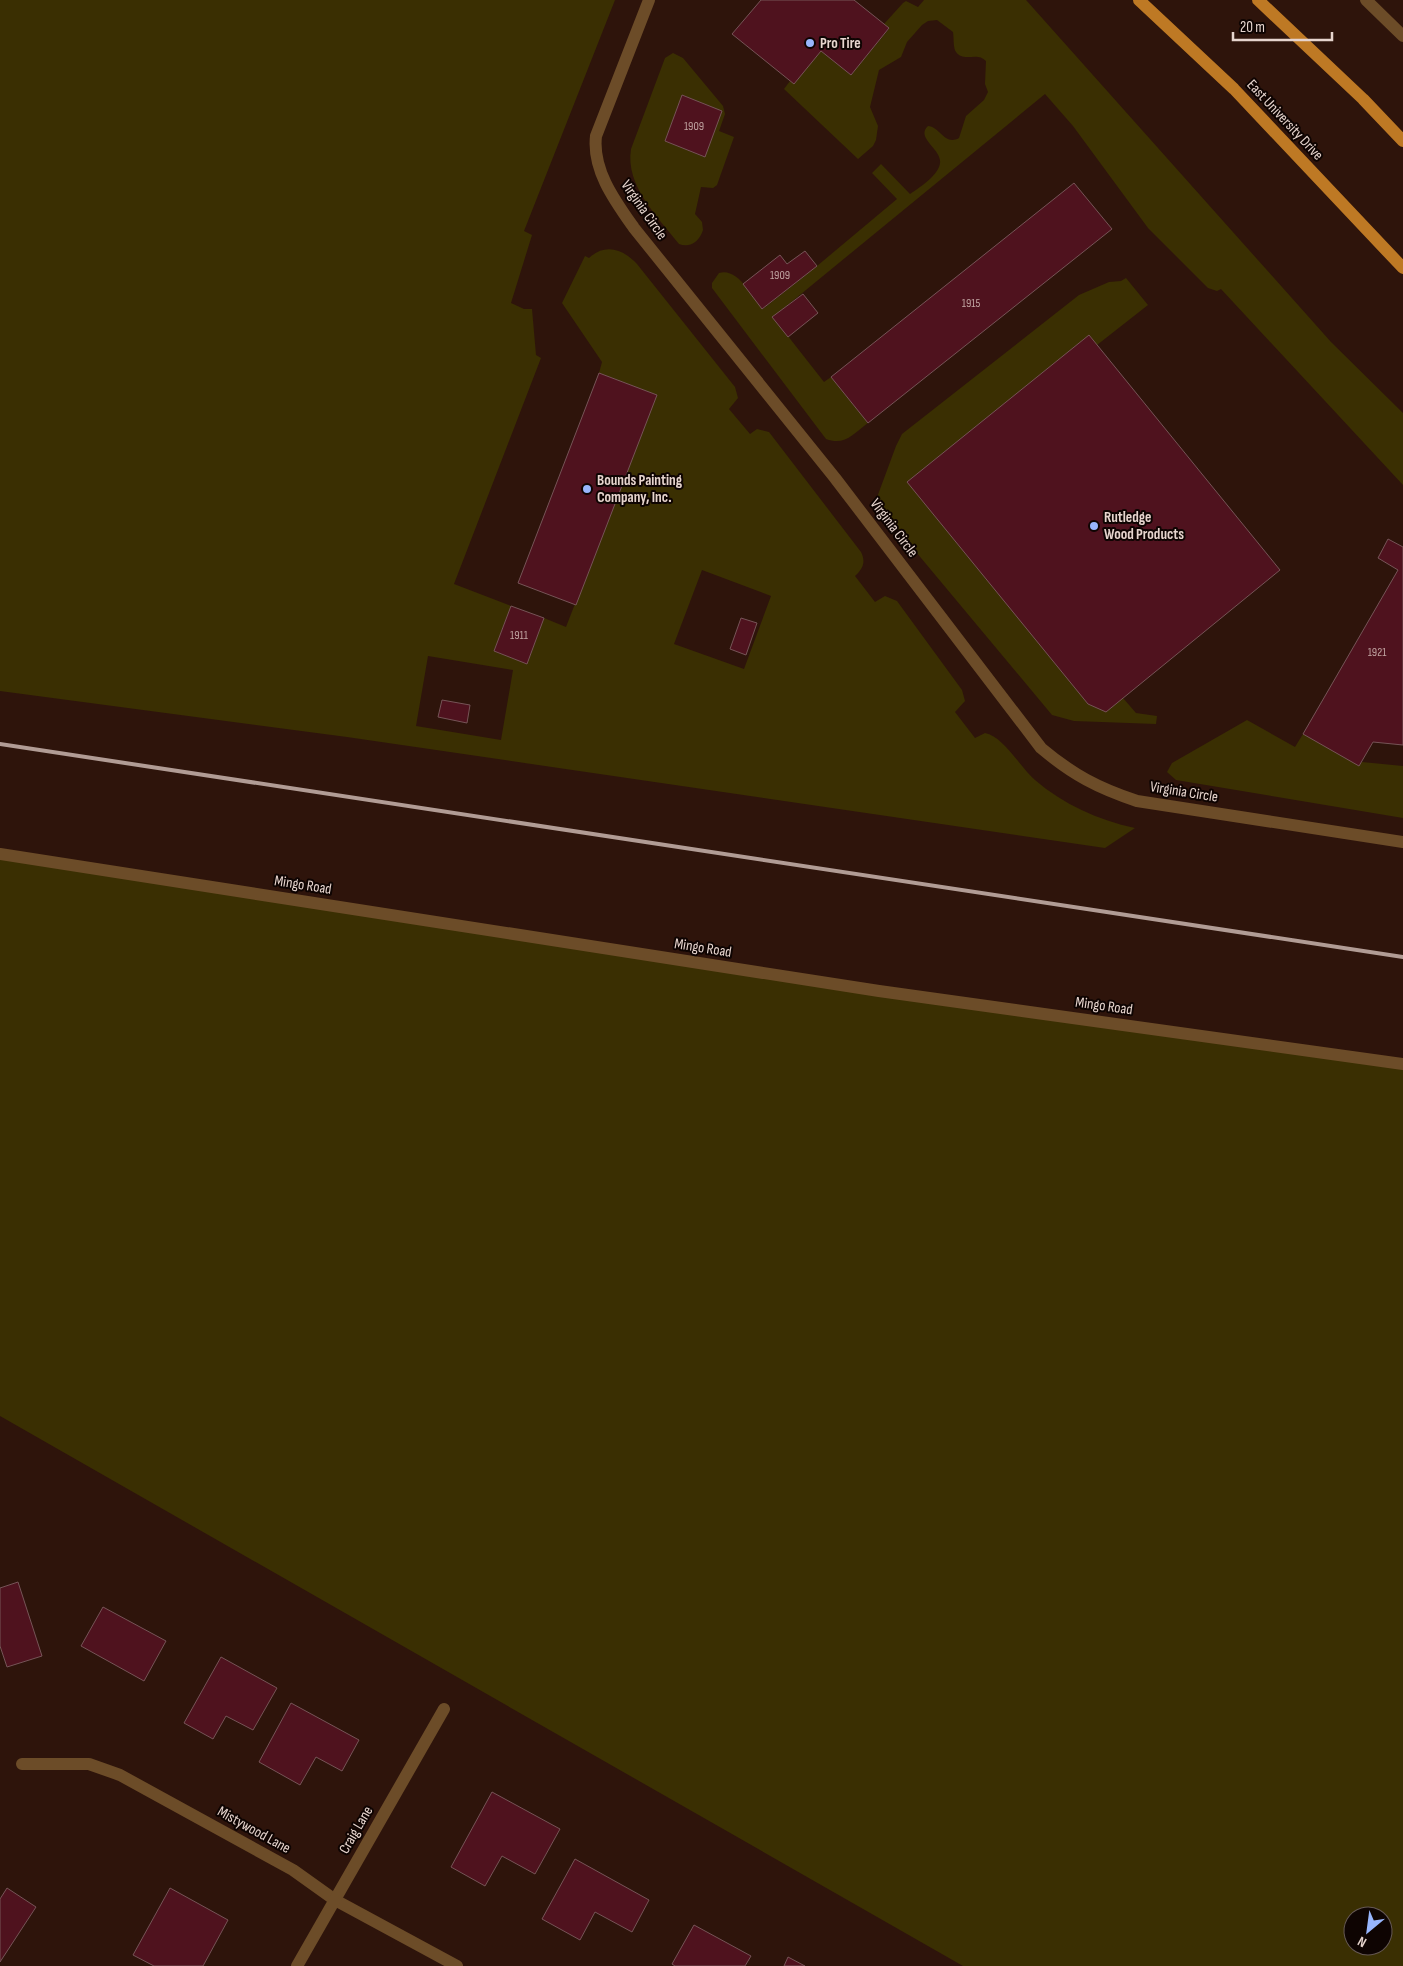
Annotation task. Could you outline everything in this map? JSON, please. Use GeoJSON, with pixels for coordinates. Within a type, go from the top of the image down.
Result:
{"type":"FeatureCollection","features":[{"type":"Feature","properties":{"kind":"main road","name":"East University Drive"},"geometry":{"type":"LineString","coordinates":[[1139,0],[1234,89],[1403,268]]}},
{"type":"Feature","properties":{"kind":"main road"},"geometry":{"type":"LineString","coordinates":[[1258,0],[1362,99],[1403,141]]}},
{"type":"Feature","properties":{"kind":"street","name":"Virginia Circle"},"geometry":{"type":"LineString","coordinates":[[649,0],[596,136],[597,162],[606,183],[634,228],[835,478],[1041,748],[1059,763],[1098,788],[1137,801],[1403,842]]}},
{"type":"Feature","properties":{"kind":"street"},"geometry":{"type":"LineString","coordinates":[[1366,0],[1403,36]]}},
{"type":"Feature","properties":{"kind":"street","name":"Mingo Road"},"geometry":{"type":"LineString","coordinates":[[0,854],[879,992],[1403,1064]]}},
{"type":"Feature","properties":{"kind":"street","name":"Craig Lane"},"geometry":{"type":"LineString","coordinates":[[297,1966],[444,1709]]}},
{"type":"Feature","properties":{"kind":"street","name":"Mistywood Lane"},"geometry":{"type":"LineString","coordinates":[[22,1764],[89,1764],[120,1775],[293,1870],[335,1900],[457,1966]]}},
{"type":"Feature","properties":{"kind":"shaded area"},"geometry":{"type":"Polygon","coordinates":[[[0,0],[615,0],[524,231],[532,235],[511,303],[524,309],[532,309],[536,355],[541,358],[454,584],[511,606],[494,651],[527,664],[544,618],[566,627],[656,395],[599,373],[602,362],[562,303],[585,256],[589,258],[601,250],[614,250],[626,255],[637,264],[735,387],[738,398],[729,409],[750,434],[757,429],[769,432],[861,552],[863,565],[855,576],[875,602],[885,596],[897,601],[962,690],[965,701],[955,712],[975,738],[985,733],[992,735],[1005,746],[1035,780],[1069,804],[1094,816],[1135,828],[1105,848],[347,737],[0,691],[0,0]],[[702,570],[674,644],[744,669],[771,596],[702,570]],[[428,656],[416,726],[501,740],[513,670],[428,656]]]}},
{"type":"Feature","properties":{"kind":"shaded area"},"geometry":{"type":"Polygon","coordinates":[[[924,0],[1026,0],[1331,342],[1403,413],[1403,485],[1221,289],[1217,291],[1208,288],[1148,228],[1073,126],[1045,94],[773,317],[824,382],[831,377],[868,423],[844,440],[833,441],[826,439],[712,288],[712,283],[719,273],[726,272],[732,274],[744,284],[763,309],[897,199],[872,173],[881,164],[910,194],[928,181],[939,168],[940,158],[927,139],[925,130],[928,126],[936,129],[950,140],[959,138],[966,116],[984,100],[988,92],[985,84],[986,61],[979,57],[963,57],[959,55],[954,48],[953,32],[937,20],[928,21],[922,25],[907,42],[901,57],[879,70],[870,107],[878,126],[876,140],[873,146],[858,159],[784,89],[790,81],[793,83],[821,51],[851,75],[889,29],[884,24],[903,3],[906,1],[918,7],[924,0]]]}},
{"type":"Feature","properties":{"kind":"shaded area"},"geometry":{"type":"Polygon","coordinates":[[[673,53],[683,58],[723,106],[725,114],[719,131],[734,137],[717,185],[713,188],[701,187],[695,214],[702,222],[703,230],[697,241],[687,245],[679,244],[653,212],[638,188],[630,163],[631,149],[665,58],[673,53]],[[682,95],[665,141],[704,157],[722,111],[682,95]]]}},
{"type":"Feature","properties":{"kind":"shaded area"},"geometry":{"type":"Polygon","coordinates":[[[1126,278],[1148,305],[1097,345],[1123,698],[1136,713],[1157,716],[1156,724],[1074,721],[1052,715],[876,504],[902,434],[1079,295],[1109,282],[1121,281],[1126,278]]]}},
{"type":"Feature","properties":{"kind":"shaded area"},"geometry":{"type":"Polygon","coordinates":[[[1247,720],[1295,747],[1303,734],[1359,765],[1362,762],[1403,766],[1403,818],[1176,780],[1167,772],[1172,763],[1247,720]]]}},
{"type":"Feature","properties":{"kind":"shaded area"},"geometry":{"type":"Polygon","coordinates":[[[0,854],[1403,1064],[1403,1966],[963,1966],[0,1416],[0,854]]]}},
{"type":"Feature","properties":{"kind":"building","name":"Pro Tire"},"geometry":{"type":"Polygon","coordinates":[[[761,0],[854,0],[889,28],[851,75],[821,51],[794,84],[732,34],[761,0]]]}},
{"type":"Feature","properties":{"kind":"building"},"geometry":{"type":"Polygon","coordinates":[[[682,95],[722,111],[705,157],[665,141],[682,95]]]}},
{"type":"Feature","properties":{"kind":"building"},"geometry":{"type":"Polygon","coordinates":[[[1074,183],[1112,229],[868,423],[831,377],[1074,183]]]}},
{"type":"Feature","properties":{"kind":"building"},"geometry":{"type":"Polygon","coordinates":[[[805,251],[817,266],[762,309],[743,284],[780,255],[787,264],[805,251]]]}},
{"type":"Feature","properties":{"kind":"building"},"geometry":{"type":"Polygon","coordinates":[[[803,294],[818,313],[788,337],[772,317],[803,294]]]}},
{"type":"Feature","properties":{"kind":"building","name":"Rutledge Wood Products"},"geometry":{"type":"Polygon","coordinates":[[[1089,335],[1280,570],[1106,712],[1088,704],[907,482],[1089,335]]]}},
{"type":"Feature","properties":{"kind":"building","name":"Bounds Painting Company, Inc."},"geometry":{"type":"Polygon","coordinates":[[[599,373],[657,395],[576,605],[518,583],[599,373]]]}},
{"type":"Feature","properties":{"kind":"building"},"geometry":{"type":"Polygon","coordinates":[[[1388,539],[1403,547],[1403,745],[1373,742],[1359,766],[1303,734],[1398,570],[1378,558],[1388,539]]]}},
{"type":"Feature","properties":{"kind":"building"},"geometry":{"type":"Polygon","coordinates":[[[511,606],[544,618],[527,664],[494,651],[511,606]]]}},
{"type":"Feature","properties":{"kind":"building"},"geometry":{"type":"Polygon","coordinates":[[[741,618],[757,623],[746,655],[730,649],[741,618]]]}},
{"type":"Feature","properties":{"kind":"building"},"geometry":{"type":"Polygon","coordinates":[[[442,700],[470,705],[467,723],[438,717],[442,700]]]}},
{"type":"Feature","properties":{"kind":"building"},"geometry":{"type":"Polygon","coordinates":[[[18,1582],[42,1656],[7,1667],[0,1646],[0,1588],[18,1582]]]}},
{"type":"Feature","properties":{"kind":"building"},"geometry":{"type":"Polygon","coordinates":[[[103,1607],[166,1641],[144,1681],[81,1646],[103,1607]]]}},
{"type":"Feature","properties":{"kind":"building"},"geometry":{"type":"Polygon","coordinates":[[[221,1657],[277,1688],[253,1730],[226,1716],[213,1739],[184,1723],[221,1657]]]}},
{"type":"Feature","properties":{"kind":"building"},"geometry":{"type":"Polygon","coordinates":[[[291,1703],[359,1740],[342,1771],[316,1757],[300,1785],[259,1762],[291,1703]]]}},
{"type":"Feature","properties":{"kind":"building"},"geometry":{"type":"Polygon","coordinates":[[[492,1792],[560,1829],[535,1874],[502,1856],[485,1886],[451,1867],[492,1792]]]}},
{"type":"Feature","properties":{"kind":"building"},"geometry":{"type":"Polygon","coordinates":[[[575,1859],[649,1900],[632,1932],[595,1912],[580,1940],[542,1919],[575,1859]]]}},
{"type":"Feature","properties":{"kind":"building"},"geometry":{"type":"Polygon","coordinates":[[[7,1888],[36,1907],[0,1962],[0,1899],[7,1888]]]}},
{"type":"Feature","properties":{"kind":"building"},"geometry":{"type":"Polygon","coordinates":[[[170,1888],[228,1920],[203,1966],[154,1966],[133,1955],[170,1888]]]}},
{"type":"Feature","properties":{"kind":"building"},"geometry":{"type":"Polygon","coordinates":[[[694,1925],[751,1956],[745,1966],[675,1966],[672,1964],[694,1925]]]}},
{"type":"Feature","properties":{"kind":"building"},"geometry":{"type":"Polygon","coordinates":[[[788,1957],[805,1966],[784,1966],[788,1957]]]}},
{"type":"Feature","properties":{"kind":"railway"},"geometry":{"type":"LineString","coordinates":[[0,744],[1403,957]]}},
{"type":"Feature","properties":{"kind":"place","name":"Pro Tire"},"geometry":{"type":"Point","coordinates":[810,43]}},
{"type":"Feature","properties":{"kind":"place","name":"Bounds Painting Company, Inc."},"geometry":{"type":"Point","coordinates":[587,489]}},
{"type":"Feature","properties":{"kind":"place","name":"Rutledge Wood Products"},"geometry":{"type":"Point","coordinates":[1094,526]}}]}
